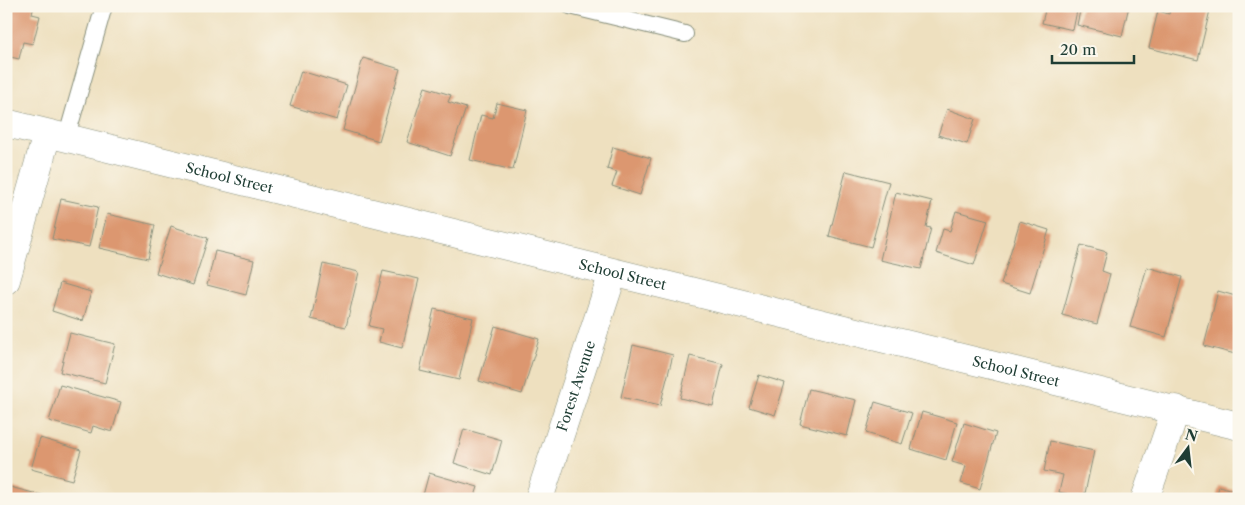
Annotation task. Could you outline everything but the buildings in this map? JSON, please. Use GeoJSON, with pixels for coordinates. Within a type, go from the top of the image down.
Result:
{"type":"FeatureCollection","features":[{"type":"Feature","properties":{"kind":"main road","name":"School Street"},"geometry":{"type":"LineString","coordinates":[[6,122],[56,136],[1176,409],[1239,426]]}},
{"type":"Feature","properties":{"kind":"main road"},"geometry":{"type":"LineString","coordinates":[[6,280],[56,136]]}},
{"type":"Feature","properties":{"kind":"main road","name":"Forest Avenue"},"geometry":{"type":"LineString","coordinates":[[539,499],[613,273]]}},
{"type":"Feature","properties":{"kind":"main road"},"geometry":{"type":"LineString","coordinates":[[1145,499],[1176,409]]}},
{"type":"Feature","properties":{"kind":"lane"},"geometry":{"type":"LineString","coordinates":[[56,136],[104,6]]}},
{"type":"Feature","properties":{"kind":"lane"},"geometry":{"type":"LineString","coordinates":[[570,6],[684,34]]}}]}
